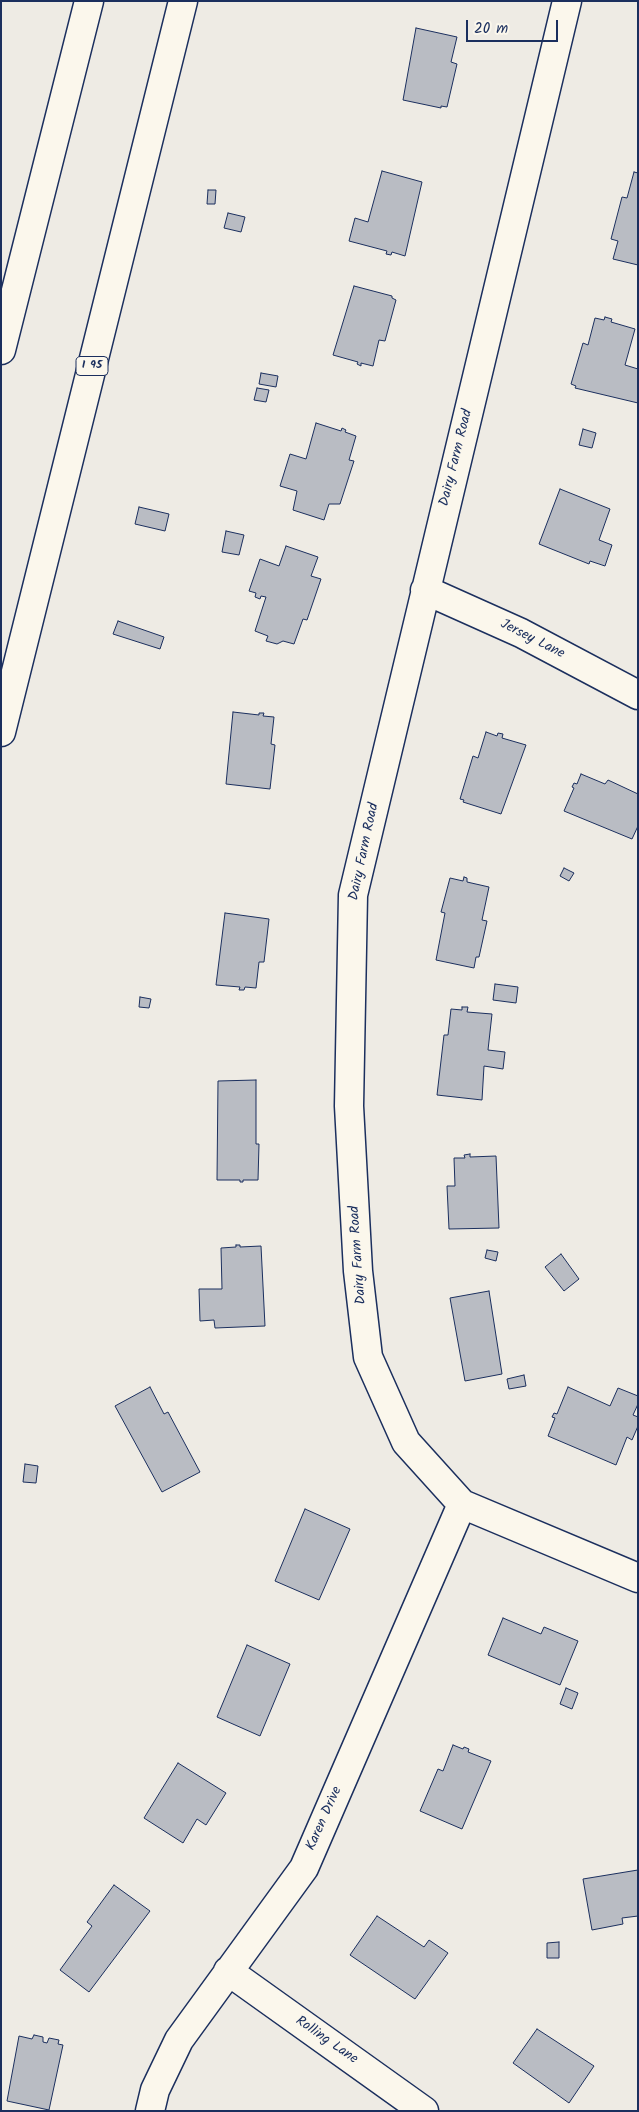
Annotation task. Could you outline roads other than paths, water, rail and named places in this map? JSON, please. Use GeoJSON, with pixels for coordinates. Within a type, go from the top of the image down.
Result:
{"type":"FeatureCollection","features":[{"type":"Feature","properties":{"kind":"main road"},"geometry":{"type":"LineString","coordinates":[[1,350],[89,1]]}},
{"type":"Feature","properties":{"kind":"main road","name":"I 95"},"geometry":{"type":"LineString","coordinates":[[1,732],[182,1]]}},
{"type":"Feature","properties":{"kind":"main road","name":"Dairy Farm Road"},"geometry":{"type":"LineString","coordinates":[[567,1],[353,895],[349,1106],[358,1271],[368,1357],[406,1442],[462,1504],[638,1578]]}},
{"type":"Feature","properties":{"kind":"main road","name":"Jersey Lane"},"geometry":{"type":"LineString","coordinates":[[425,590],[521,633],[638,695]]}},
{"type":"Feature","properties":{"kind":"main road","name":"Karen Drive"},"geometry":{"type":"LineString","coordinates":[[150,2111],[155,2090],[179,2040],[304,1868],[462,1504]]}},
{"type":"Feature","properties":{"kind":"main road","name":"Rolling Lane"},"geometry":{"type":"LineString","coordinates":[[228,1971],[424,2111]]}}]}
